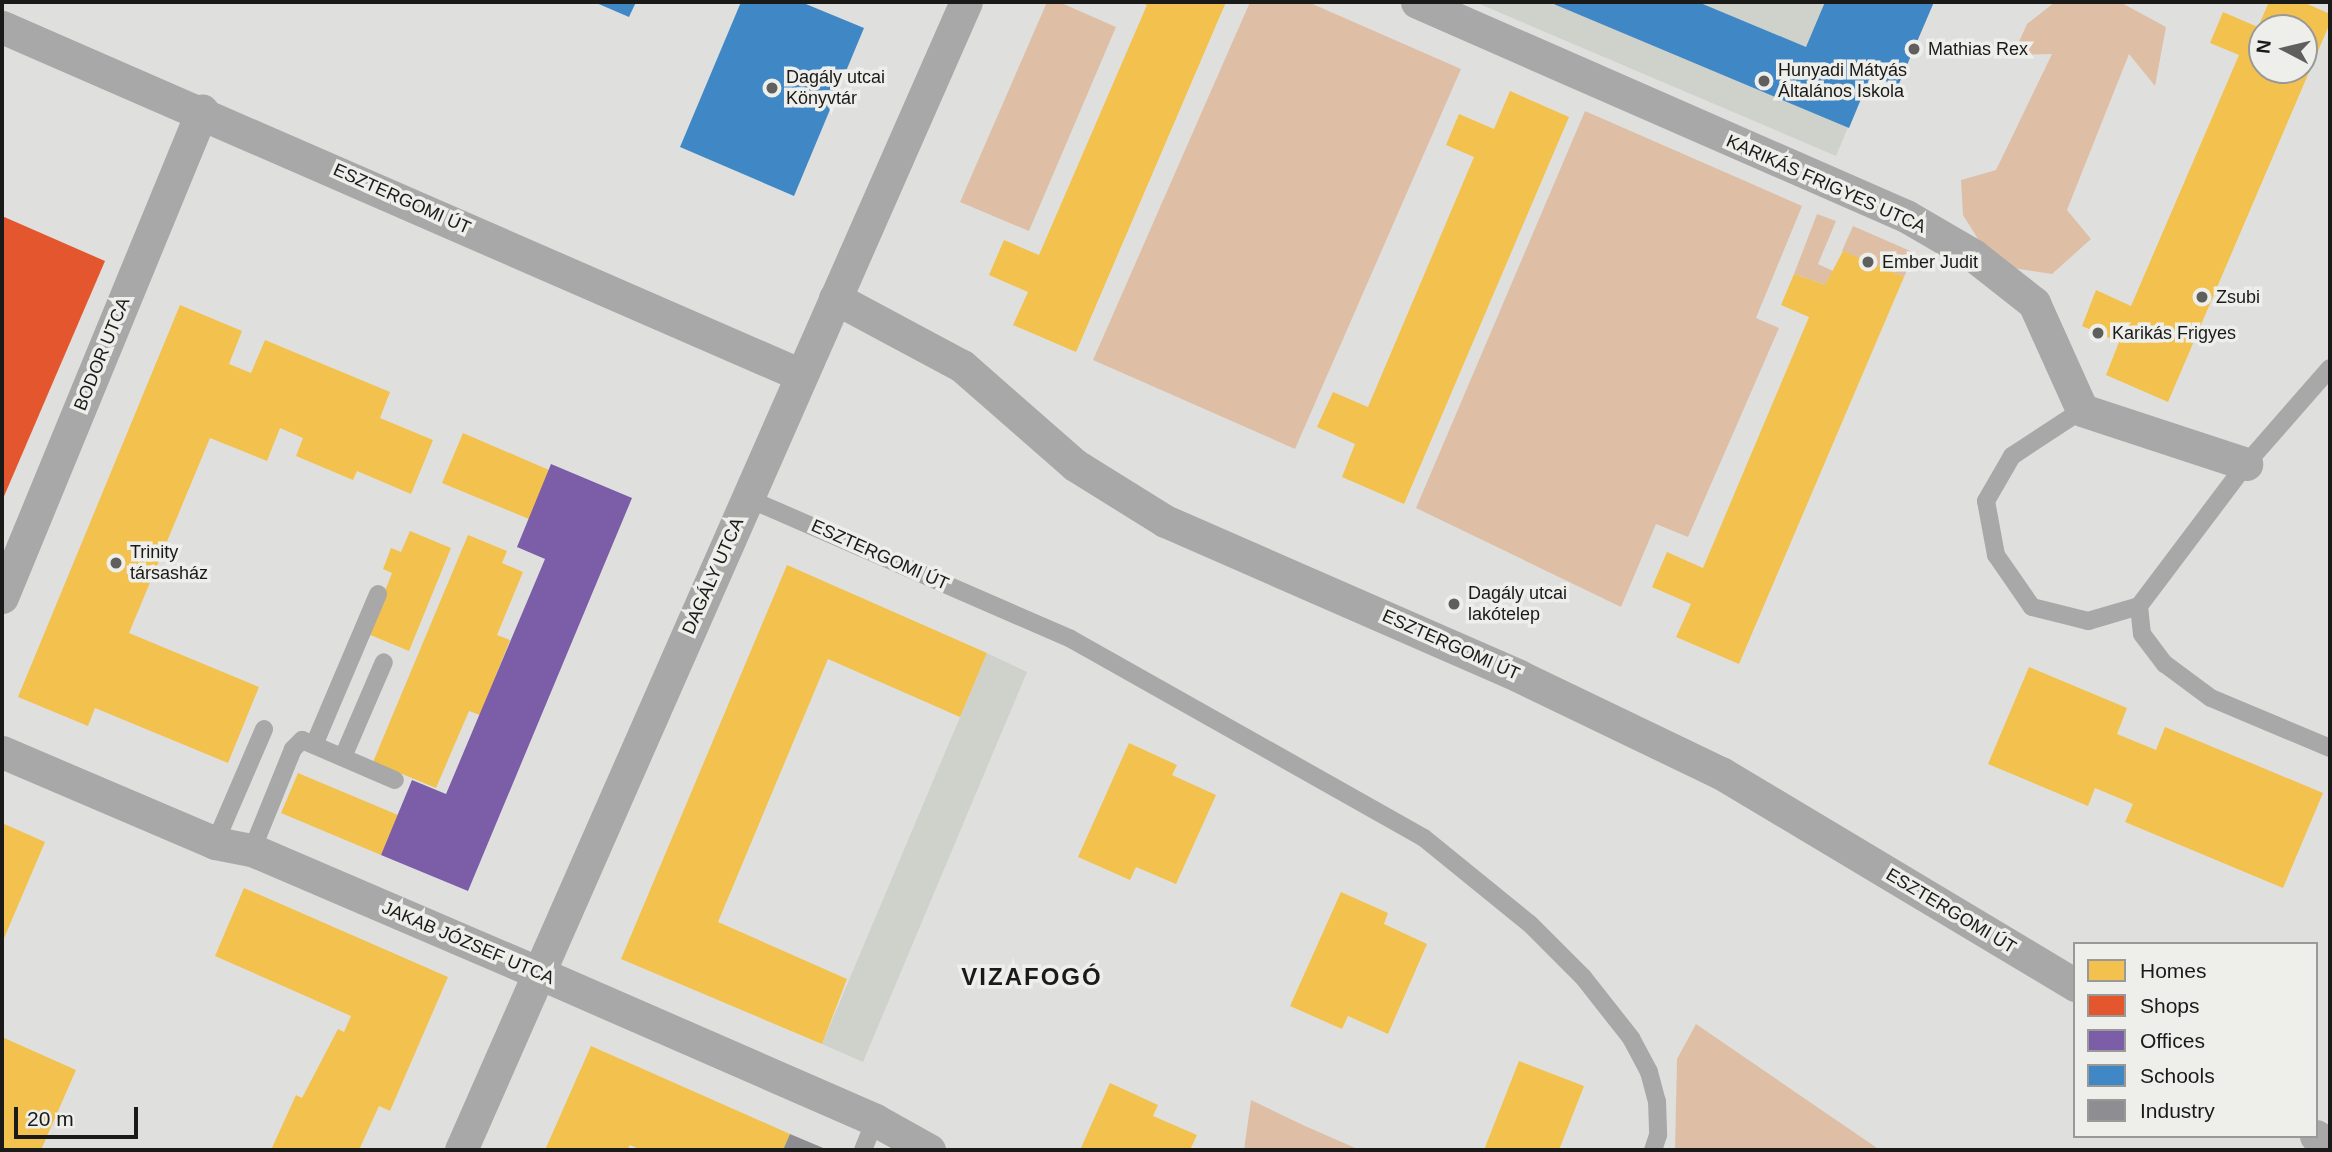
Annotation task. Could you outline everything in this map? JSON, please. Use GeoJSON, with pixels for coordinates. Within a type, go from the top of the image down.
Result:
{"type":"FeatureCollection","features":[{"type":"Feature","properties":{"kind":"street","name":"DAGÁLY UTCA"},"geometry":{"type":"LineString","coordinates":[[461,1150],[966,2]]}},
{"type":"Feature","properties":{"kind":"street","name":"KARIKÁS FRIGYES UTCA"},"geometry":{"type":"LineString","coordinates":[[1417,2],[1906,216],[1973,254],[2034,303],[2082,410]]}},
{"type":"Feature","properties":{"kind":"street","name":"ESZTERGOMI ÚT"},"geometry":{"type":"LineString","coordinates":[[2,27],[202,111],[802,375]]}},
{"type":"Feature","properties":{"kind":"street","name":"BODOR UTCA"},"geometry":{"type":"LineString","coordinates":[[2,597],[202,111]]}},
{"type":"Feature","properties":{"kind":"street","name":"ESZTERGOMI ÚT"},"geometry":{"type":"LineString","coordinates":[[835,298],[961,366],[1076,465],[1166,521],[1481,659],[1721,773],[2073,984]]}},
{"type":"Feature","properties":{"kind":"street"},"geometry":{"type":"LineString","coordinates":[[2082,410],[2246,464]]}},
{"type":"Feature","properties":{"kind":"street","name":"JAKAB JÓZSEF UTCA"},"geometry":{"type":"LineString","coordinates":[[2,752],[215,843],[252,850],[539,973],[875,1120],[929,1150]]}},
{"type":"Feature","properties":{"kind":"lane"},"geometry":{"type":"LineString","coordinates":[[2082,410],[2012,456],[1986,501],[1996,555],[2032,607],[2088,621],[2139,606],[2246,464],[2330,368]]}},
{"type":"Feature","properties":{"kind":"lane","name":"ESZTERGOMI ÚT"},"geometry":{"type":"LineString","coordinates":[[747,498],[1071,639],[1424,838],[1530,924],[1583,977],[1631,1038],[1649,1072],[1657,1101],[1658,1135],[1653,1150]]}},
{"type":"Feature","properties":{"kind":"lane"},"geometry":{"type":"LineString","coordinates":[[314,745],[378,594]]}},
{"type":"Feature","properties":{"kind":"lane"},"geometry":{"type":"LineString","coordinates":[[2139,606],[2142,634],[2165,664],[2211,698],[2330,748]]}},
{"type":"Feature","properties":{"kind":"lane"},"geometry":{"type":"LineString","coordinates":[[343,757],[384,662]]}},
{"type":"Feature","properties":{"kind":"lane"},"geometry":{"type":"LineString","coordinates":[[215,843],[264,729]]}},
{"type":"Feature","properties":{"kind":"lane"},"geometry":{"type":"LineString","coordinates":[[252,850],[293,749],[302,740],[395,780]]}},
{"type":"Feature","properties":{"kind":"lane"},"geometry":{"type":"LineString","coordinates":[[863,1150],[875,1120]]}},
{"type":"Feature","properties":{"kind":"shaded area"},"geometry":{"type":"Polygon","coordinates":[[[1047,2],[1059,2],[1116,27],[1029,231],[960,202],[1047,2]]]}},
{"type":"Feature","properties":{"kind":"shaded area"},"geometry":{"type":"Polygon","coordinates":[[[1250,2],[1308,2],[1461,69],[1295,449],[1093,360],[1250,2]]]}},
{"type":"Feature","properties":{"kind":"shaded area","name":"Hunyadi Mátyás Általános Iskola"},"geometry":{"type":"Polygon","coordinates":[[[1475,2],[1934,2],[1898,86],[1870,75],[1836,156],[1475,2]]]}},
{"type":"Feature","properties":{"kind":"shaded area"},"geometry":{"type":"Polygon","coordinates":[[[2055,2],[2120,2],[2166,27],[2155,86],[2129,54],[2067,210],[2091,239],[2052,274],[2013,268],[1978,239],[1963,215],[1961,180],[1996,170],[2052,54],[2013,55],[2027,24],[2055,2]]]}},
{"type":"Feature","properties":{"kind":"shaded area"},"geometry":{"type":"Polygon","coordinates":[[[1585,111],[1802,206],[1756,318],[1779,328],[1688,537],[1656,524],[1621,607],[1416,508],[1585,111]]]}},
{"type":"Feature","properties":{"kind":"shaded area"},"geometry":{"type":"Polygon","coordinates":[[[1817,214],[1836,221],[1818,264],[1833,271],[1825,285],[1794,274],[1817,214]]]}},
{"type":"Feature","properties":{"kind":"shaded area"},"geometry":{"type":"Polygon","coordinates":[[[1853,226],[1915,253],[1904,277],[1842,251],[1853,226]]]}},
{"type":"Feature","properties":{"kind":"shaded area"},"geometry":{"type":"Polygon","coordinates":[[[987,653],[1027,672],[863,1062],[822,1044],[987,653]]]}},
{"type":"Feature","properties":{"kind":"shaded area"},"geometry":{"type":"Polygon","coordinates":[[[1696,1024],[1880,1150],[1675,1150],[1677,1059],[1696,1024]]]}},
{"type":"Feature","properties":{"kind":"shaded area"},"geometry":{"type":"Polygon","coordinates":[[[1251,1100],[1305,1126],[1360,1150],[1244,1150],[1251,1100]]]}},
{"type":"Feature","properties":{"kind":"building: Homes"},"geometry":{"type":"Polygon","coordinates":[[[1138,2],[1226,2],[1076,352],[1013,325],[1028,292],[989,275],[1004,240],[1039,255],[1147,5],[1138,2]]]}},
{"type":"Feature","properties":{"kind":"building: Homes"},"geometry":{"type":"Polygon","coordinates":[[[2269,2],[2303,2],[2330,14],[2330,23],[2318,51],[2318,14],[2264,14],[2269,2]]]}},
{"type":"Feature","properties":{"kind":"building: Homes"},"geometry":{"type":"Polygon","coordinates":[[[2223,12],[2248,23],[2248,84],[2304,84],[2168,402],[2106,375],[2119,342],[2082,326],[2096,290],[2131,306],[2239,55],[2210,43],[2223,12]]]}},
{"type":"Feature","properties":{"kind":"building: Homes"},"geometry":{"type":"Polygon","coordinates":[[[1510,91],[1569,117],[1404,504],[1342,477],[1355,444],[1317,427],[1333,392],[1368,407],[1474,157],[1446,145],[1459,114],[1494,129],[1510,91]]]}},
{"type":"Feature","properties":{"kind":"building: Homes"},"geometry":{"type":"Polygon","coordinates":[[[1843,251],[1904,277],[1739,664],[1676,637],[1691,604],[1652,587],[1667,552],[1703,568],[1809,317],[1781,305],[1794,274],[1825,285],[1843,251]]]}},
{"type":"Feature","properties":{"kind":"building: Homes","name":"Trinity társasház"},"geometry":{"type":"Polygon","coordinates":[[[180,305],[242,331],[229,364],[251,373],[265,340],[390,392],[380,418],[433,440],[411,494],[357,471],[353,480],[296,456],[303,438],[280,428],[267,461],[210,438],[129,633],[259,687],[228,763],[95,708],[88,726],[18,697],[180,305]]]}},
{"type":"Feature","properties":{"kind":"building: Homes"},"geometry":{"type":"Polygon","coordinates":[[[463,433],[549,470],[529,519],[442,483],[463,433]]]}},
{"type":"Feature","properties":{"kind":"building: Homes"},"geometry":{"type":"Polygon","coordinates":[[[410,531],[451,548],[409,651],[368,634],[392,573],[383,569],[391,548],[401,552],[410,531]]]}},
{"type":"Feature","properties":{"kind":"building: Homes"},"geometry":{"type":"Polygon","coordinates":[[[468,535],[507,551],[502,563],[523,572],[497,635],[510,640],[480,715],[469,711],[436,788],[373,762],[468,535]]]}},
{"type":"Feature","properties":{"kind":"building: Homes"},"geometry":{"type":"Polygon","coordinates":[[[787,565],[987,653],[960,717],[828,659],[718,922],[847,979],[822,1044],[621,959],[787,565]]]}},
{"type":"Feature","properties":{"kind":"building: Homes"},"geometry":{"type":"Polygon","coordinates":[[[2029,667],[2127,708],[2117,734],[2156,750],[2165,727],[2323,793],[2283,888],[2125,822],[2133,804],[2095,788],[2088,806],[1988,764],[2029,667]]]}},
{"type":"Feature","properties":{"kind":"building: Homes"},"geometry":{"type":"Polygon","coordinates":[[[1129,743],[1177,765],[1172,775],[1216,795],[1176,884],[1136,867],[1130,880],[1078,857],[1129,743]]]}},
{"type":"Feature","properties":{"kind":"building: Homes"},"geometry":{"type":"Polygon","coordinates":[[[298,773],[398,815],[381,855],[281,813],[298,773]]]}},
{"type":"Feature","properties":{"kind":"building: Homes"},"geometry":{"type":"Polygon","coordinates":[[[2,823],[45,842],[2,943],[2,823]]]}},
{"type":"Feature","properties":{"kind":"building: Homes"},"geometry":{"type":"Polygon","coordinates":[[[244,888],[448,977],[390,1111],[379,1106],[359,1150],[271,1150],[296,1095],[302,1098],[338,1029],[344,1032],[351,1016],[215,956],[244,888]]]}},
{"type":"Feature","properties":{"kind":"building: Homes"},"geometry":{"type":"Polygon","coordinates":[[[1341,892],[1388,913],[1384,924],[1427,944],[1388,1034],[1348,1016],[1342,1029],[1290,1006],[1341,892]]]}},
{"type":"Feature","properties":{"kind":"building: Homes"},"geometry":{"type":"Polygon","coordinates":[[[2,1037],[76,1070],[41,1150],[2,1150],[2,1037]]]}},
{"type":"Feature","properties":{"kind":"building: Homes"},"geometry":{"type":"Polygon","coordinates":[[[591,1046],[790,1134],[783,1150],[641,1150],[630,1145],[627,1150],[545,1150],[591,1046]]]}},
{"type":"Feature","properties":{"kind":"building: Homes"},"geometry":{"type":"Polygon","coordinates":[[[1519,1061],[1584,1086],[1559,1150],[1484,1150],[1519,1061]]]}},
{"type":"Feature","properties":{"kind":"building: Homes"},"geometry":{"type":"Polygon","coordinates":[[[1110,1083],[1158,1105],[1153,1116],[1197,1135],[1190,1150],[1080,1150],[1110,1083]]]}},
{"type":"Feature","properties":{"kind":"building: Shops"},"geometry":{"type":"Polygon","coordinates":[[[2,216],[105,261],[2,501],[2,216]]]}},
{"type":"Feature","properties":{"kind":"building: Offices"},"geometry":{"type":"Polygon","coordinates":[[[551,464],[632,498],[468,891],[381,855],[412,780],[446,794],[545,559],[517,547],[551,464]]]}},
{"type":"Feature","properties":{"kind":"building: Schools"},"geometry":{"type":"Polygon","coordinates":[[[594,2],[636,2],[629,17],[594,2]]]}},
{"type":"Feature","properties":{"kind":"building: Schools","name":"Dagály utcai Könyvtár"},"geometry":{"type":"Polygon","coordinates":[[[741,2],[801,2],[864,28],[794,196],[680,147],[741,2]]]}},
{"type":"Feature","properties":{"kind":"building: Schools","name":"Hunyadi Mátyás Általános Iskola"},"geometry":{"type":"Polygon","coordinates":[[[1549,2],[1698,2],[1806,47],[1825,2],[1934,2],[1898,86],[1871,75],[1849,128],[1549,2]]]}},
{"type":"Feature","properties":{"kind":"building: Industry"},"geometry":{"type":"Polygon","coordinates":[[[790,1134],[828,1150],[783,1150],[790,1134]]]}},
{"type":"Feature","properties":{"kind":"place","name":"Mathias Rex"},"geometry":{"type":"Point","coordinates":[1914,49]}},
{"type":"Feature","properties":{"kind":"place","name":"Hunyadi Mátyás Általános Iskola"},"geometry":{"type":"Point","coordinates":[1764,81]}},
{"type":"Feature","properties":{"kind":"place","name":"Dagály utcai Könyvtár"},"geometry":{"type":"Point","coordinates":[772,88]}},
{"type":"Feature","properties":{"kind":"place","name":"Ember Judit"},"geometry":{"type":"Point","coordinates":[1868,262]}},
{"type":"Feature","properties":{"kind":"place","name":"Zsubi"},"geometry":{"type":"Point","coordinates":[2202,297]}},
{"type":"Feature","properties":{"kind":"place","name":"Karikás Frigyes"},"geometry":{"type":"Point","coordinates":[2098,333]}},
{"type":"Feature","properties":{"kind":"place","name":"Trinity társasház"},"geometry":{"type":"Point","coordinates":[116,563]}},
{"type":"Feature","properties":{"kind":"place","name":"Dagály utcai lakótelep"},"geometry":{"type":"Point","coordinates":[1454,604]}},
{"type":"Feature","properties":{"kind":"district","name":"VIZAFOGÓ"},"geometry":{"type":"Point","coordinates":[1032,977]}}]}
